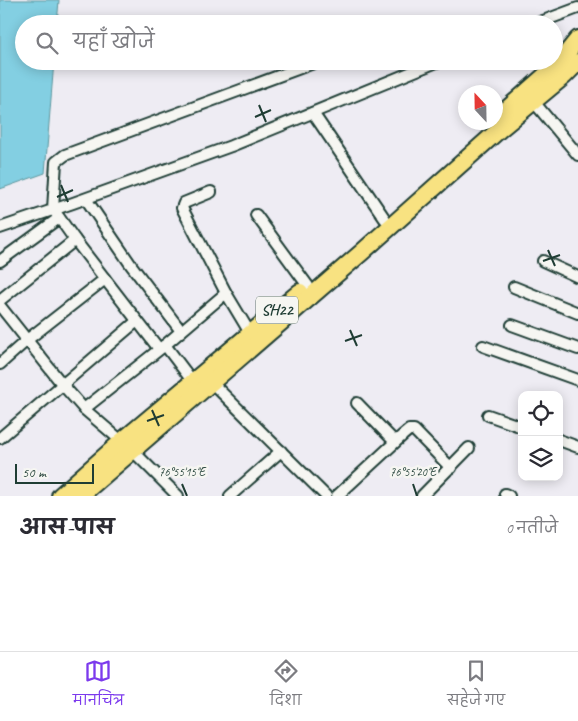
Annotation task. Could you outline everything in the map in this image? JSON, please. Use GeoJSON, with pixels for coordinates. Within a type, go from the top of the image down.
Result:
{"type":"FeatureCollection","features":[{"type":"Feature","properties":{"kind":"main road"},"geometry":{"type":"LineString","coordinates":[[563,58],[578,39]]}},
{"type":"Feature","properties":{"kind":"main road","name":"SH22"},"geometry":{"type":"LineString","coordinates":[[80,496],[127,446],[193,382],[385,219],[534,102],[578,62]]}},
{"type":"Feature","properties":{"kind":"main road"},"geometry":{"type":"LineString","coordinates":[[503,114],[551,70]]}},
{"type":"Feature","properties":{"kind":"main road","name":"SH22"},"geometry":{"type":"LineString","coordinates":[[60,496],[212,383],[430,185],[485,130]]}},
{"type":"Feature","properties":{"kind":"street"},"geometry":{"type":"LineString","coordinates":[[559,15],[578,8]]}},
{"type":"Feature","properties":{"kind":"street"},"geometry":{"type":"LineString","coordinates":[[193,382],[137,321],[56,213],[54,166],[60,157],[297,70]]}},
{"type":"Feature","properties":{"kind":"street"},"geometry":{"type":"LineString","coordinates":[[0,228],[56,213],[86,199],[231,146],[417,70]]}},
{"type":"Feature","properties":{"kind":"street"},"geometry":{"type":"LineString","coordinates":[[534,102],[578,155]]}},
{"type":"Feature","properties":{"kind":"street"},"geometry":{"type":"LineString","coordinates":[[314,113],[385,219]]}},
{"type":"Feature","properties":{"kind":"street"},"geometry":{"type":"LineString","coordinates":[[211,192],[184,203],[182,208],[226,293],[250,333]]}},
{"type":"Feature","properties":{"kind":"street"},"geometry":{"type":"LineString","coordinates":[[86,199],[131,265],[181,331]]}},
{"type":"Feature","properties":{"kind":"street"},"geometry":{"type":"LineString","coordinates":[[0,261],[56,213]]}},
{"type":"Feature","properties":{"kind":"street"},"geometry":{"type":"LineString","coordinates":[[256,215],[308,286]]}},
{"type":"Feature","properties":{"kind":"street"},"geometry":{"type":"LineString","coordinates":[[0,300],[75,240]]}},
{"type":"Feature","properties":{"kind":"street"},"geometry":{"type":"LineString","coordinates":[[543,261],[578,277]]}},
{"type":"Feature","properties":{"kind":"street"},"geometry":{"type":"LineString","coordinates":[[0,364],[27,340],[106,279]]}},
{"type":"Feature","properties":{"kind":"street"},"geometry":{"type":"LineString","coordinates":[[514,287],[578,313]]}},
{"type":"Feature","properties":{"kind":"street"},"geometry":{"type":"LineString","coordinates":[[84,409],[226,293]]}},
{"type":"Feature","properties":{"kind":"street"},"geometry":{"type":"LineString","coordinates":[[0,306],[84,409],[127,446],[178,496]]}},
{"type":"Feature","properties":{"kind":"street"},"geometry":{"type":"LineString","coordinates":[[0,438],[137,321]]}},
{"type":"Feature","properties":{"kind":"street"},"geometry":{"type":"LineString","coordinates":[[512,325],[578,349]]}},
{"type":"Feature","properties":{"kind":"street"},"geometry":{"type":"LineString","coordinates":[[483,346],[578,380]]}},
{"type":"Feature","properties":{"kind":"street"},"geometry":{"type":"LineString","coordinates":[[212,383],[326,496]]}},
{"type":"Feature","properties":{"kind":"street"},"geometry":{"type":"LineString","coordinates":[[357,403],[396,442]]}},
{"type":"Feature","properties":{"kind":"street"},"geometry":{"type":"LineString","coordinates":[[488,415],[518,426]]}},
{"type":"Feature","properties":{"kind":"street"},"geometry":{"type":"LineString","coordinates":[[337,496],[408,430],[414,430],[451,468]]}},
{"type":"Feature","properties":{"kind":"street"},"geometry":{"type":"LineString","coordinates":[[563,441],[578,447]]}},
{"type":"Feature","properties":{"kind":"street"},"geometry":{"type":"LineString","coordinates":[[422,496],[469,448]]}},
{"type":"Feature","properties":{"kind":"street"},"geometry":{"type":"LineString","coordinates":[[230,496],[281,452]]}},
{"type":"Feature","properties":{"kind":"water"},"geometry":{"type":"Polygon","coordinates":[[[0,0],[59,0],[58,15],[15,15],[15,70],[53,70],[45,173],[0,189],[0,0]]]}}]}
